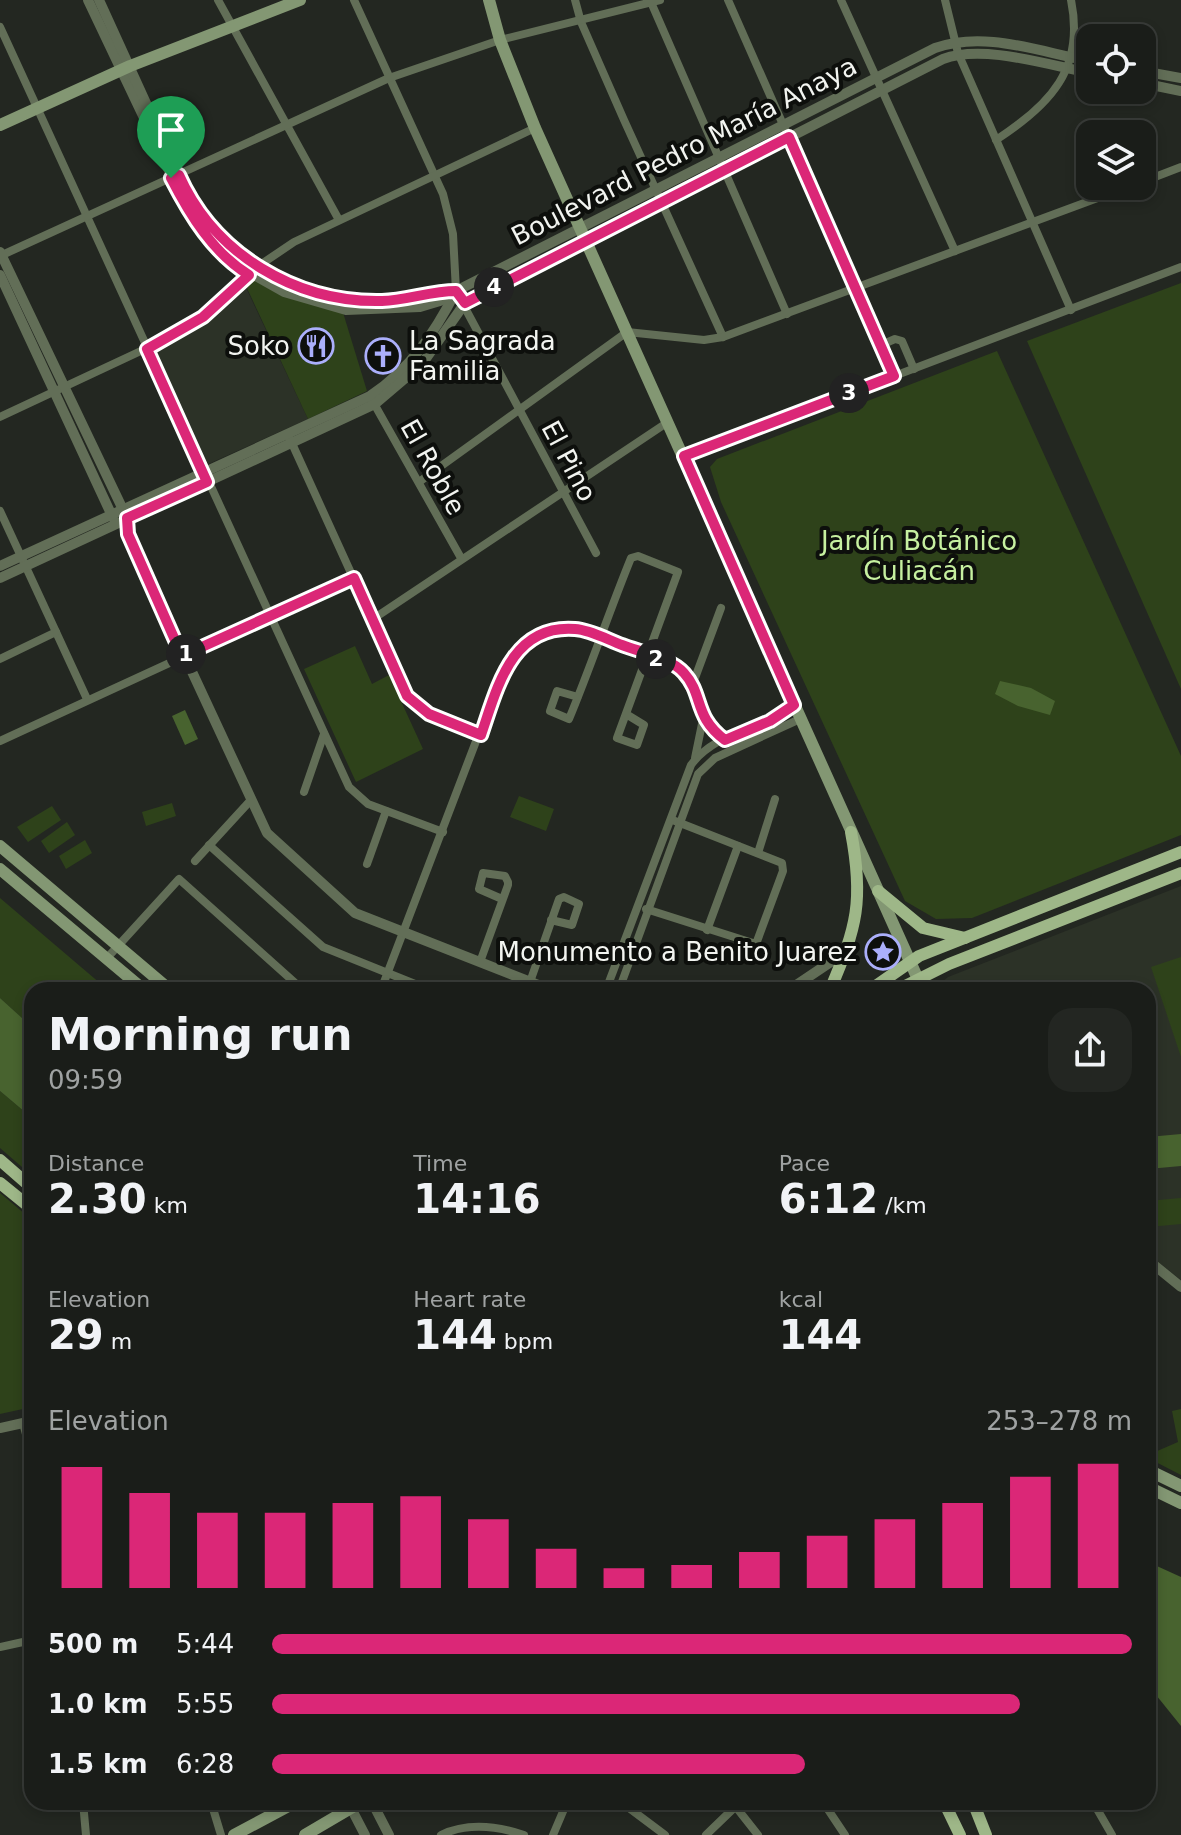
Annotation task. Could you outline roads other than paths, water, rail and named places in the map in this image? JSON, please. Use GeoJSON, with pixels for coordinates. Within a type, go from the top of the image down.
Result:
{"type":"FeatureCollection","features":[{"type":"Feature","properties":{"kind":"main road"},"geometry":{"type":"LineString","coordinates":[[0,125],[126,68],[300,0]]}},
{"type":"Feature","properties":{"kind":"main road"},"geometry":{"type":"LineString","coordinates":[[489,0],[500,40],[535,128],[917,977]]}},
{"type":"Feature","properties":{"kind":"main road"},"geometry":{"type":"LineString","coordinates":[[833,982],[847,951],[859,896],[851,832]]}},
{"type":"Feature","properties":{"kind":"main road"},"geometry":{"type":"LineString","coordinates":[[0,846],[161,982]]}},
{"type":"Feature","properties":{"kind":"main road"},"geometry":{"type":"LineString","coordinates":[[881,982],[910,962],[965,938],[1181,852]]}},
{"type":"Feature","properties":{"kind":"main road"},"geometry":{"type":"LineString","coordinates":[[0,869],[135,982]]}},
{"type":"Feature","properties":{"kind":"main road"},"geometry":{"type":"LineString","coordinates":[[909,982],[1181,873]]}},
{"type":"Feature","properties":{"kind":"main road"},"geometry":{"type":"LineString","coordinates":[[878,891],[923,928],[965,938]]}},
{"type":"Feature","properties":{"kind":"main road"},"geometry":{"type":"LineString","coordinates":[[0,1160],[24,1181]]}},
{"type":"Feature","properties":{"kind":"main road"},"geometry":{"type":"LineString","coordinates":[[0,1183],[24,1202]]}},
{"type":"Feature","properties":{"kind":"main road"},"geometry":{"type":"LineString","coordinates":[[1156,1474],[1181,1486]]}},
{"type":"Feature","properties":{"kind":"main road"},"geometry":{"type":"LineString","coordinates":[[1156,1491],[1181,1503]]}},
{"type":"Feature","properties":{"kind":"main road"},"geometry":{"type":"LineString","coordinates":[[234,1835],[281,1810]]}},
{"type":"Feature","properties":{"kind":"main road"},"geometry":{"type":"LineString","coordinates":[[305,1835],[348,1810]]}},
{"type":"Feature","properties":{"kind":"main road"},"geometry":{"type":"LineString","coordinates":[[948,1810],[960,1835]]}},
{"type":"Feature","properties":{"kind":"main road"},"geometry":{"type":"LineString","coordinates":[[977,1810],[986,1835]]}},
{"type":"Feature","properties":{"kind":"street"},"geometry":{"type":"LineString","coordinates":[[88,0],[126,68]]}},
{"type":"Feature","properties":{"kind":"street"},"geometry":{"type":"LineString","coordinates":[[99,0],[175,177],[208,221],[253,271],[338,298],[398,300],[456,291],[451,225],[435,174],[354,0]]}},
{"type":"Feature","properties":{"kind":"street"},"geometry":{"type":"LineString","coordinates":[[218,0],[339,220]]}},
{"type":"Feature","properties":{"kind":"street"},"geometry":{"type":"LineString","coordinates":[[575,0],[581,22],[660,203],[723,337]]}},
{"type":"Feature","properties":{"kind":"street"},"geometry":{"type":"LineString","coordinates":[[728,0],[894,376]]}},
{"type":"Feature","properties":{"kind":"street"},"geometry":{"type":"LineString","coordinates":[[841,0],[955,251]]}},
{"type":"Feature","properties":{"kind":"street"},"geometry":{"type":"LineString","coordinates":[[945,0],[958,53],[1071,310]]}},
{"type":"Feature","properties":{"kind":"street"},"geometry":{"type":"LineString","coordinates":[[996,140],[1049,101],[1068,63],[1074,16],[1071,0]]}},
{"type":"Feature","properties":{"kind":"street"},"geometry":{"type":"LineString","coordinates":[[128,534],[113,519],[1,255],[389,78],[500,40],[581,22],[653,1],[787,314]]}},
{"type":"Feature","properties":{"kind":"street"},"geometry":{"type":"LineString","coordinates":[[0,27],[204,477],[353,792],[368,804],[443,832]]}},
{"type":"Feature","properties":{"kind":"street","name":"Boulevard Pedro María Anaya"},"geometry":{"type":"LineString","coordinates":[[0,578],[23,561],[372,400],[422,364],[465,303],[655,191],[876,78],[955,41],[985,40],[1076,67]]}},
{"type":"Feature","properties":{"kind":"street","name":"Boulevard Pedro María Anaya"},"geometry":{"type":"LineString","coordinates":[[372,400],[419,353],[456,291],[660,203],[958,53],[1076,62]]}},
{"type":"Feature","properties":{"kind":"street"},"geometry":{"type":"LineString","coordinates":[[1156,74],[1181,78]]}},
{"type":"Feature","properties":{"kind":"street"},"geometry":{"type":"LineString","coordinates":[[1156,86],[1181,91]]}},
{"type":"Feature","properties":{"kind":"street"},"geometry":{"type":"LineString","coordinates":[[0,417],[147,349],[203,317],[253,271],[294,242],[535,128]]}},
{"type":"Feature","properties":{"kind":"street"},"geometry":{"type":"LineString","coordinates":[[1156,177],[1181,167]]}},
{"type":"Feature","properties":{"kind":"street"},"geometry":{"type":"LineString","coordinates":[[419,482],[627,332],[704,340],[723,337],[1093,200]]}},
{"type":"Feature","properties":{"kind":"street"},"geometry":{"type":"LineString","coordinates":[[684,456],[1181,267]]}},
{"type":"Feature","properties":{"kind":"street"},"geometry":{"type":"LineString","coordinates":[[0,275],[125,513],[128,534],[182,656],[267,833],[355,913],[530,982],[551,920],[559,899],[564,897],[579,904],[572,925],[551,920]]}},
{"type":"Feature","properties":{"kind":"street","name":"El Pino"},"geometry":{"type":"LineString","coordinates":[[456,291],[596,553]]}},
{"type":"Feature","properties":{"kind":"street"},"geometry":{"type":"LineString","coordinates":[[881,345],[895,339],[902,341],[914,369]]}},
{"type":"Feature","properties":{"kind":"street","name":"El Roble"},"geometry":{"type":"LineString","coordinates":[[372,400],[461,558]]}},
{"type":"Feature","properties":{"kind":"street"},"geometry":{"type":"LineString","coordinates":[[373,619],[668,422]]}},
{"type":"Feature","properties":{"kind":"street"},"geometry":{"type":"LineString","coordinates":[[289,438],[407,696],[429,714],[481,735]]}},
{"type":"Feature","properties":{"kind":"street"},"geometry":{"type":"LineString","coordinates":[[0,511],[87,699]]}},
{"type":"Feature","properties":{"kind":"street"},"geometry":{"type":"LineString","coordinates":[[578,697],[561,690],[555,693],[550,711],[569,719],[578,697],[601,638],[632,557],[678,572],[626,714]]}},
{"type":"Feature","properties":{"kind":"street","name":"Boulevard Pedro María Anaya"},"geometry":{"type":"LineString","coordinates":[[0,566],[23,561]]}},
{"type":"Feature","properties":{"kind":"street"},"geometry":{"type":"LineString","coordinates":[[0,741],[354,578]]}},
{"type":"Feature","properties":{"kind":"street"},"geometry":{"type":"LineString","coordinates":[[692,686],[721,608]]}},
{"type":"Feature","properties":{"kind":"street"},"geometry":{"type":"LineString","coordinates":[[385,982],[504,668],[513,655],[537,639],[563,630],[581,630],[648,655],[679,668],[692,686],[703,719],[725,740]]}},
{"type":"Feature","properties":{"kind":"street"},"geometry":{"type":"LineString","coordinates":[[0,659],[56,632]]}},
{"type":"Feature","properties":{"kind":"street"},"geometry":{"type":"LineString","coordinates":[[694,761],[706,749],[770,721],[794,705]]}},
{"type":"Feature","properties":{"kind":"street"},"geometry":{"type":"LineString","coordinates":[[609,982],[669,819],[694,761],[703,719]]}},
{"type":"Feature","properties":{"kind":"street"},"geometry":{"type":"LineString","coordinates":[[622,982],[698,774],[709,762],[800,719]]}},
{"type":"Feature","properties":{"kind":"street"},"geometry":{"type":"LineString","coordinates":[[304,792],[324,734]]}},
{"type":"Feature","properties":{"kind":"street"},"geometry":{"type":"LineString","coordinates":[[758,853],[775,799]]}},
{"type":"Feature","properties":{"kind":"street"},"geometry":{"type":"LineString","coordinates":[[195,861],[250,801]]}},
{"type":"Feature","properties":{"kind":"street"},"geometry":{"type":"LineString","coordinates":[[367,864],[386,811]]}},
{"type":"Feature","properties":{"kind":"street"},"geometry":{"type":"LineString","coordinates":[[638,906],[752,945],[759,942],[784,867],[778,860],[669,819]]}},
{"type":"Feature","properties":{"kind":"street"},"geometry":{"type":"LineString","coordinates":[[209,845],[323,947],[410,982]]}},
{"type":"Feature","properties":{"kind":"street"},"geometry":{"type":"LineString","coordinates":[[707,930],[738,846]]}},
{"type":"Feature","properties":{"kind":"street"},"geometry":{"type":"LineString","coordinates":[[480,962],[502,899],[508,879],[487,871],[478,886],[502,899]]}},
{"type":"Feature","properties":{"kind":"street"},"geometry":{"type":"LineString","coordinates":[[107,958],[179,879],[294,982]]}},
{"type":"Feature","properties":{"kind":"street"},"geometry":{"type":"LineString","coordinates":[[800,982],[847,951]]}},
{"type":"Feature","properties":{"kind":"street"},"geometry":{"type":"LineString","coordinates":[[917,977],[919,982]]}},
{"type":"Feature","properties":{"kind":"street"},"geometry":{"type":"LineString","coordinates":[[1156,1267],[1181,1287]]}},
{"type":"Feature","properties":{"kind":"street"},"geometry":{"type":"LineString","coordinates":[[0,1428],[24,1423]]}},
{"type":"Feature","properties":{"kind":"street"},"geometry":{"type":"LineString","coordinates":[[0,1635],[1,1647],[24,1642]]}},
{"type":"Feature","properties":{"kind":"street"},"geometry":{"type":"LineString","coordinates":[[84,1810],[86,1835]]}},
{"type":"Feature","properties":{"kind":"street"},"geometry":{"type":"LineString","coordinates":[[213,1810],[221,1835]]}},
{"type":"Feature","properties":{"kind":"street"},"geometry":{"type":"LineString","coordinates":[[358,1810],[365,1835]]}},
{"type":"Feature","properties":{"kind":"street"},"geometry":{"type":"LineString","coordinates":[[376,1810],[389,1835]]}},
{"type":"Feature","properties":{"kind":"street"},"geometry":{"type":"LineString","coordinates":[[553,1835],[564,1810]]}},
{"type":"Feature","properties":{"kind":"street"},"geometry":{"type":"LineString","coordinates":[[632,1810],[665,1835]]}},
{"type":"Feature","properties":{"kind":"street"},"geometry":{"type":"LineString","coordinates":[[706,1835],[729,1810]]}},
{"type":"Feature","properties":{"kind":"street"},"geometry":{"type":"LineString","coordinates":[[739,1810],[758,1835]]}},
{"type":"Feature","properties":{"kind":"street"},"geometry":{"type":"LineString","coordinates":[[828,1810],[845,1835]]}},
{"type":"Feature","properties":{"kind":"street"},"geometry":{"type":"LineString","coordinates":[[1098,1810],[1112,1835]]}},
{"type":"Feature","properties":{"kind":"street"},"geometry":{"type":"LineString","coordinates":[[441,1835],[473,1826],[524,1835]]}},
{"type":"Feature","properties":{"kind":"place","name":"Soko"},"geometry":{"type":"Point","coordinates":[316,346]}},
{"type":"Feature","properties":{"kind":"place","name":"La Sagrada Familia"},"geometry":{"type":"Point","coordinates":[383,356]}},
{"type":"Feature","properties":{"kind":"place","name":"Monumento a Benito Juarez"},"geometry":{"type":"Point","coordinates":[883,952]}},
{"type":"Feature","properties":{"kind":"park label","name":"Jardín Botánico Culiacán"},"geometry":{"type":"Point","coordinates":[919,556]}}]}
